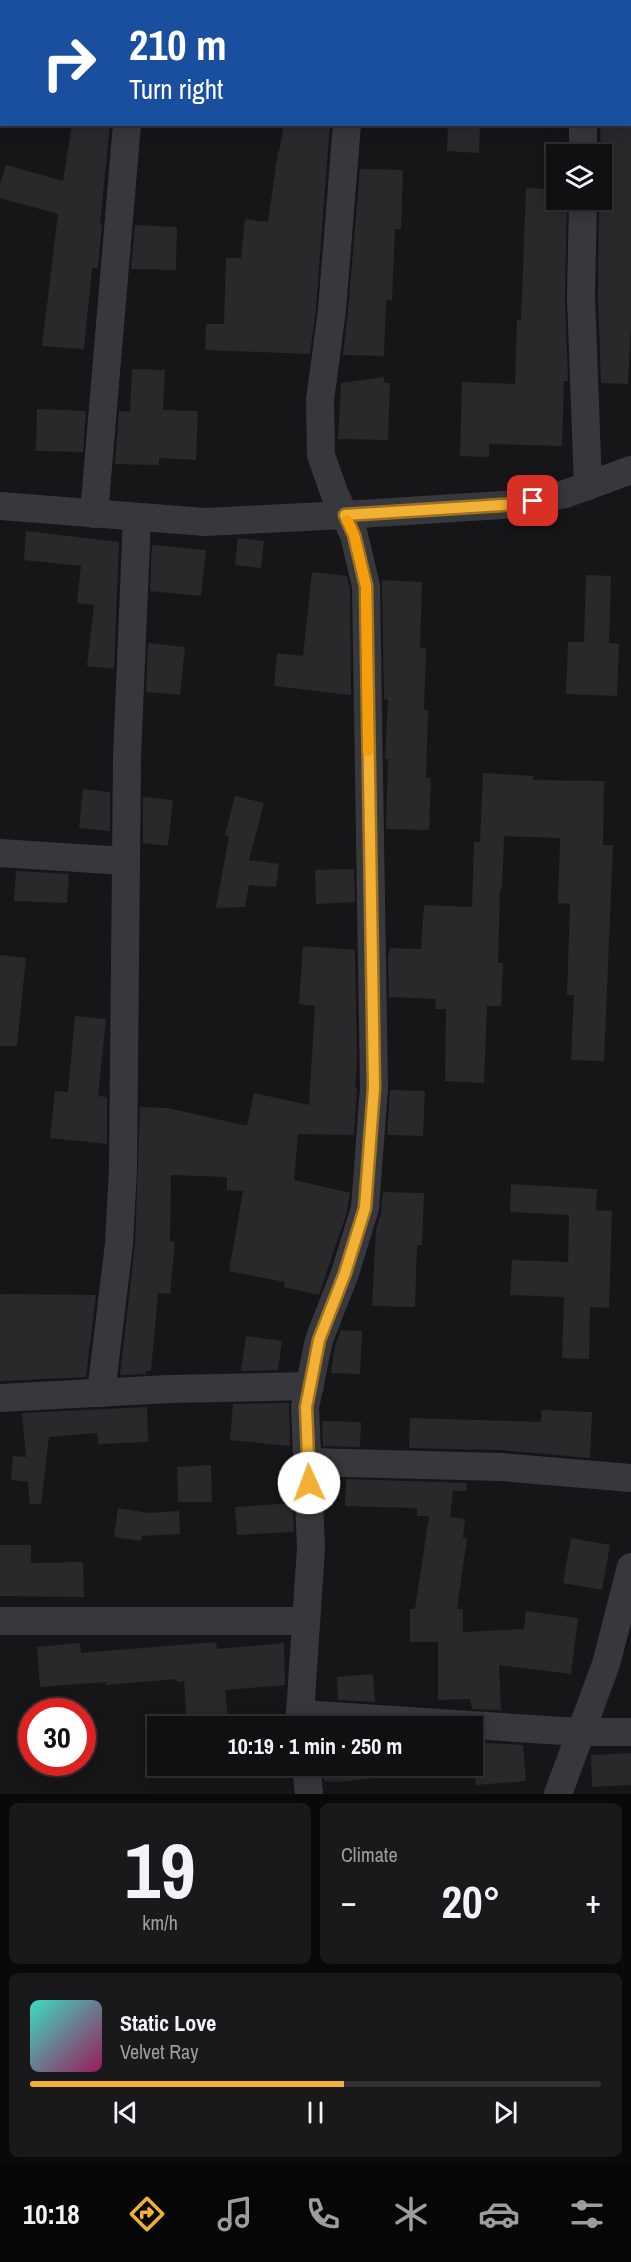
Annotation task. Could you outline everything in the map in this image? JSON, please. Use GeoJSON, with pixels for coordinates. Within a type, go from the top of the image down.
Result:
{"type":"FeatureCollection","features":[{"type":"Feature","properties":{"kind":"street"},"geometry":{"type":"LineString","coordinates":[[94,514],[127,126]]}},
{"type":"Feature","properties":{"kind":"street"},"geometry":{"type":"LineString","coordinates":[[301,1716],[311,1548],[306,1407],[319,1340],[345,1273],[365,1208],[374,1088],[366,586],[354,535],[321,455],[320,400],[332,310],[347,126]]}},
{"type":"Feature","properties":{"kind":"street"},"geometry":{"type":"LineString","coordinates":[[583,144],[584,126]]}},
{"type":"Feature","properties":{"kind":"street"},"geometry":{"type":"LineString","coordinates":[[583,210],[582,297],[588,486]]}},
{"type":"Feature","properties":{"kind":"street"},"geometry":{"type":"LineString","coordinates":[[0,506],[205,522],[345,515],[517,504],[565,494],[631,470]]}},
{"type":"Feature","properties":{"kind":"street"},"geometry":{"type":"LineString","coordinates":[[101,1393],[119,1244],[123,1169],[127,758],[137,517]]}},
{"type":"Feature","properties":{"kind":"street"},"geometry":{"type":"LineString","coordinates":[[0,853],[125,861]]}},
{"type":"Feature","properties":{"kind":"street"},"geometry":{"type":"LineString","coordinates":[[0,1398],[310,1386]]}},
{"type":"Feature","properties":{"kind":"street"},"geometry":{"type":"LineString","coordinates":[[308,1462],[501,1467],[631,1478]]}},
{"type":"Feature","properties":{"kind":"street"},"geometry":{"type":"LineString","coordinates":[[558,1794],[579,1731],[606,1664],[631,1566]]}},
{"type":"Feature","properties":{"kind":"street"},"geometry":{"type":"LineString","coordinates":[[0,1621],[306,1621]]}},
{"type":"Feature","properties":{"kind":"street"},"geometry":{"type":"LineString","coordinates":[[483,1727],[631,1732]]}},
{"type":"Feature","properties":{"kind":"street"},"geometry":{"type":"LineString","coordinates":[[307,1776],[309,1794]]}},
{"type":"Feature","properties":{"kind":"building"},"geometry":{"type":"Polygon","coordinates":[[[72,126],[110,126],[98,268],[92,268],[84,349],[42,346],[58,214],[0,198],[0,184],[6,165],[63,181],[72,126]]]}},
{"type":"Feature","properties":{"kind":"building"},"geometry":{"type":"Polygon","coordinates":[[[284,126],[330,126],[316,308],[310,354],[205,350],[206,324],[224,324],[226,258],[241,258],[245,219],[268,222],[284,126]]]}},
{"type":"Feature","properties":{"kind":"building"},"geometry":{"type":"Polygon","coordinates":[[[448,126],[480,126],[479,153],[447,151],[448,126]]]}},
{"type":"Feature","properties":{"kind":"building"},"geometry":{"type":"Polygon","coordinates":[[[600,126],[631,126],[631,323],[628,384],[601,383],[598,297],[599,210],[612,210],[612,144],[601,144],[600,126]]]}},
{"type":"Feature","properties":{"kind":"building"},"geometry":{"type":"Polygon","coordinates":[[[360,169],[403,170],[401,229],[395,229],[392,300],[386,300],[384,356],[343,355],[360,169]]]}},
{"type":"Feature","properties":{"kind":"building"},"geometry":{"type":"Polygon","coordinates":[[[526,188],[546,189],[546,210],[567,210],[565,298],[568,381],[564,381],[562,446],[489,444],[489,457],[460,456],[462,382],[515,384],[517,320],[521,320],[526,188]]]}},
{"type":"Feature","properties":{"kind":"building"},"geometry":{"type":"Polygon","coordinates":[[[135,225],[177,227],[176,270],[131,269],[135,225]]]}},
{"type":"Feature","properties":{"kind":"building"},"geometry":{"type":"Polygon","coordinates":[[[132,369],[165,370],[163,410],[198,411],[196,460],[159,458],[159,465],[115,464],[119,411],[130,412],[132,369]]]}},
{"type":"Feature","properties":{"kind":"building"},"geometry":{"type":"Polygon","coordinates":[[[384,377],[384,383],[390,383],[388,440],[338,439],[341,383],[384,377]]]}},
{"type":"Feature","properties":{"kind":"building"},"geometry":{"type":"Polygon","coordinates":[[[37,409],[86,411],[83,452],[36,451],[37,409]]]}},
{"type":"Feature","properties":{"kind":"building"},"geometry":{"type":"Polygon","coordinates":[[[26,531],[119,542],[114,669],[87,666],[94,605],[77,603],[81,566],[24,560],[26,531]]]}},
{"type":"Feature","properties":{"kind":"building"},"geometry":{"type":"Polygon","coordinates":[[[238,538],[264,541],[261,568],[235,565],[238,538]]]}},
{"type":"Feature","properties":{"kind":"building"},"geometry":{"type":"Polygon","coordinates":[[[152,545],[206,550],[201,596],[150,591],[152,545]]]}},
{"type":"Feature","properties":{"kind":"building"},"geometry":{"type":"Polygon","coordinates":[[[312,572],[347,576],[350,588],[351,695],[274,686],[277,653],[303,656],[312,572]]]}},
{"type":"Feature","properties":{"kind":"building"},"geometry":{"type":"Polygon","coordinates":[[[586,575],[611,576],[609,643],[619,644],[617,696],[566,694],[568,642],[584,642],[586,575]]]}},
{"type":"Feature","properties":{"kind":"building"},"geometry":{"type":"Polygon","coordinates":[[[382,580],[422,582],[420,648],[426,648],[424,710],[428,710],[426,778],[431,778],[429,830],[386,829],[388,759],[385,759],[388,700],[384,699],[382,580]]]}},
{"type":"Feature","properties":{"kind":"building"},"geometry":{"type":"Polygon","coordinates":[[[148,643],[185,647],[180,695],[146,692],[148,643]]]}},
{"type":"Feature","properties":{"kind":"building"},"geometry":{"type":"Polygon","coordinates":[[[483,773],[533,776],[533,780],[604,781],[603,845],[613,845],[604,1061],[571,1060],[574,995],[567,995],[570,904],[558,903],[560,838],[504,836],[498,963],[503,963],[501,1006],[487,1006],[484,1083],[445,1081],[446,1009],[435,1009],[436,999],[389,997],[388,953],[390,953],[390,948],[421,949],[424,905],[472,907],[474,842],[480,842],[483,773]]]}},
{"type":"Feature","properties":{"kind":"building"},"geometry":{"type":"Polygon","coordinates":[[[83,789],[110,792],[110,831],[79,828],[83,789]]]}},
{"type":"Feature","properties":{"kind":"building"},"geometry":{"type":"Polygon","coordinates":[[[235,796],[264,803],[249,860],[279,864],[276,887],[249,885],[245,907],[216,908],[229,836],[225,835],[235,796]]]}},
{"type":"Feature","properties":{"kind":"building"},"geometry":{"type":"Polygon","coordinates":[[[143,797],[173,800],[168,846],[143,843],[143,797]]]}},
{"type":"Feature","properties":{"kind":"building"},"geometry":{"type":"Polygon","coordinates":[[[354,869],[355,902],[316,904],[315,870],[354,869]]]}},
{"type":"Feature","properties":{"kind":"building"},"geometry":{"type":"Polygon","coordinates":[[[16,871],[69,874],[67,903],[14,901],[16,871]]]}},
{"type":"Feature","properties":{"kind":"building"},"geometry":{"type":"Polygon","coordinates":[[[303,946],[355,950],[357,1060],[355,1088],[357,1088],[354,1133],[353,1135],[298,1134],[294,1180],[350,1193],[346,1215],[319,1295],[284,1287],[285,1282],[229,1271],[243,1191],[227,1190],[227,1177],[171,1175],[170,1241],[175,1242],[170,1294],[158,1293],[151,1371],[146,1371],[146,1374],[120,1375],[135,1245],[140,1107],[168,1108],[247,1126],[254,1093],[309,1105],[315,1006],[299,1004],[303,946]]]}},
{"type":"Feature","properties":{"kind":"building"},"geometry":{"type":"Polygon","coordinates":[[[0,955],[26,958],[17,1046],[0,1046],[0,955]]]}},
{"type":"Feature","properties":{"kind":"building"},"geometry":{"type":"Polygon","coordinates":[[[75,1016],[106,1019],[98,1096],[107,1097],[107,1144],[50,1138],[55,1091],[68,1092],[75,1016]]]}},
{"type":"Feature","properties":{"kind":"building"},"geometry":{"type":"Polygon","coordinates":[[[390,1090],[425,1091],[423,1136],[387,1135],[390,1090]]]}},
{"type":"Feature","properties":{"kind":"building"},"geometry":{"type":"Polygon","coordinates":[[[511,1184],[597,1189],[596,1210],[612,1211],[609,1308],[590,1307],[589,1359],[562,1358],[564,1297],[510,1295],[512,1260],[568,1262],[569,1215],[510,1212],[511,1184]]]}},
{"type":"Feature","properties":{"kind":"building"},"geometry":{"type":"Polygon","coordinates":[[[383,1192],[424,1193],[422,1245],[417,1245],[415,1307],[372,1306],[376,1230],[381,1213],[383,1192]]]}},
{"type":"Feature","properties":{"kind":"building"},"geometry":{"type":"Polygon","coordinates":[[[0,1294],[96,1295],[86,1377],[0,1381],[0,1294]]]}},
{"type":"Feature","properties":{"kind":"building"},"geometry":{"type":"Polygon","coordinates":[[[341,1330],[362,1331],[360,1374],[331,1373],[335,1345],[341,1330]]]}},
{"type":"Feature","properties":{"kind":"building"},"geometry":{"type":"Polygon","coordinates":[[[246,1336],[282,1341],[278,1370],[241,1371],[246,1336]]]}},
{"type":"Feature","properties":{"kind":"building"},"geometry":{"type":"Polygon","coordinates":[[[289,1403],[290,1446],[230,1440],[233,1404],[289,1403]]]}},
{"type":"Feature","properties":{"kind":"building"},"geometry":{"type":"Polygon","coordinates":[[[147,1407],[148,1442],[98,1444],[97,1433],[49,1437],[41,1504],[30,1504],[28,1482],[11,1480],[13,1456],[26,1457],[22,1413],[147,1407]]]}},
{"type":"Feature","properties":{"kind":"building"},"geometry":{"type":"Polygon","coordinates":[[[542,1410],[592,1412],[590,1458],[501,1450],[409,1448],[410,1418],[541,1422],[542,1410]]]}},
{"type":"Feature","properties":{"kind":"building"},"geometry":{"type":"Polygon","coordinates":[[[322,1421],[361,1422],[360,1447],[323,1446],[322,1421]]]}},
{"type":"Feature","properties":{"kind":"building"},"geometry":{"type":"Polygon","coordinates":[[[211,1465],[212,1502],[178,1502],[177,1467],[211,1465]]]}},
{"type":"Feature","properties":{"kind":"building"},"geometry":{"type":"Polygon","coordinates":[[[346,1479],[467,1483],[467,1491],[453,1491],[450,1517],[465,1519],[463,1538],[467,1538],[457,1609],[463,1609],[463,1632],[524,1629],[526,1611],[578,1618],[571,1674],[499,1665],[501,1710],[472,1709],[470,1699],[438,1700],[438,1642],[410,1642],[410,1609],[415,1609],[429,1516],[417,1516],[417,1508],[345,1506],[346,1479]]]}},
{"type":"Feature","properties":{"kind":"building"},"geometry":{"type":"Polygon","coordinates":[[[293,1503],[294,1532],[237,1535],[235,1507],[293,1503]]]}},
{"type":"Feature","properties":{"kind":"building"},"geometry":{"type":"Polygon","coordinates":[[[118,1508],[149,1513],[179,1511],[180,1534],[142,1536],[141,1541],[114,1537],[118,1508]]]}},
{"type":"Feature","properties":{"kind":"building"},"geometry":{"type":"Polygon","coordinates":[[[571,1538],[610,1545],[602,1590],[563,1583],[571,1538]]]}},
{"type":"Feature","properties":{"kind":"building"},"geometry":{"type":"Polygon","coordinates":[[[0,1545],[31,1545],[31,1563],[83,1562],[84,1597],[0,1596],[0,1545]]]}},
{"type":"Feature","properties":{"kind":"building"},"geometry":{"type":"Polygon","coordinates":[[[216,1642],[217,1649],[284,1643],[285,1685],[225,1690],[228,1716],[186,1716],[184,1681],[177,1682],[177,1679],[106,1685],[106,1682],[40,1687],[37,1647],[80,1643],[81,1653],[216,1642]]]}},
{"type":"Feature","properties":{"kind":"building"},"geometry":{"type":"Polygon","coordinates":[[[373,1674],[375,1702],[338,1700],[337,1677],[373,1674]]]}},
{"type":"Feature","properties":{"kind":"building"},"geometry":{"type":"Polygon","coordinates":[[[483,1743],[523,1745],[526,1781],[476,1785],[475,1778],[472,1776],[483,1776],[483,1743]]]}},
{"type":"Feature","properties":{"kind":"building"},"geometry":{"type":"Polygon","coordinates":[[[631,1753],[631,1785],[592,1787],[591,1755],[631,1753]]]}},
{"type":"Feature","properties":{"kind":"building"},"geometry":{"type":"Polygon","coordinates":[[[324,1776],[385,1777],[337,1782],[324,1781],[324,1776]]]}},
{"type":"Feature","properties":{"kind":"slow traffic"},"geometry":{"type":"LineString","coordinates":[[347,520],[354,535],[366,586],[368,751]]}},
{"type":"Feature","properties":{"kind":"route"},"geometry":{"type":"LineString","coordinates":[[309,1483],[306,1407],[319,1340],[345,1273],[365,1208],[374,1088],[366,586],[354,535],[345,515],[517,504],[533,501]]}}]}
